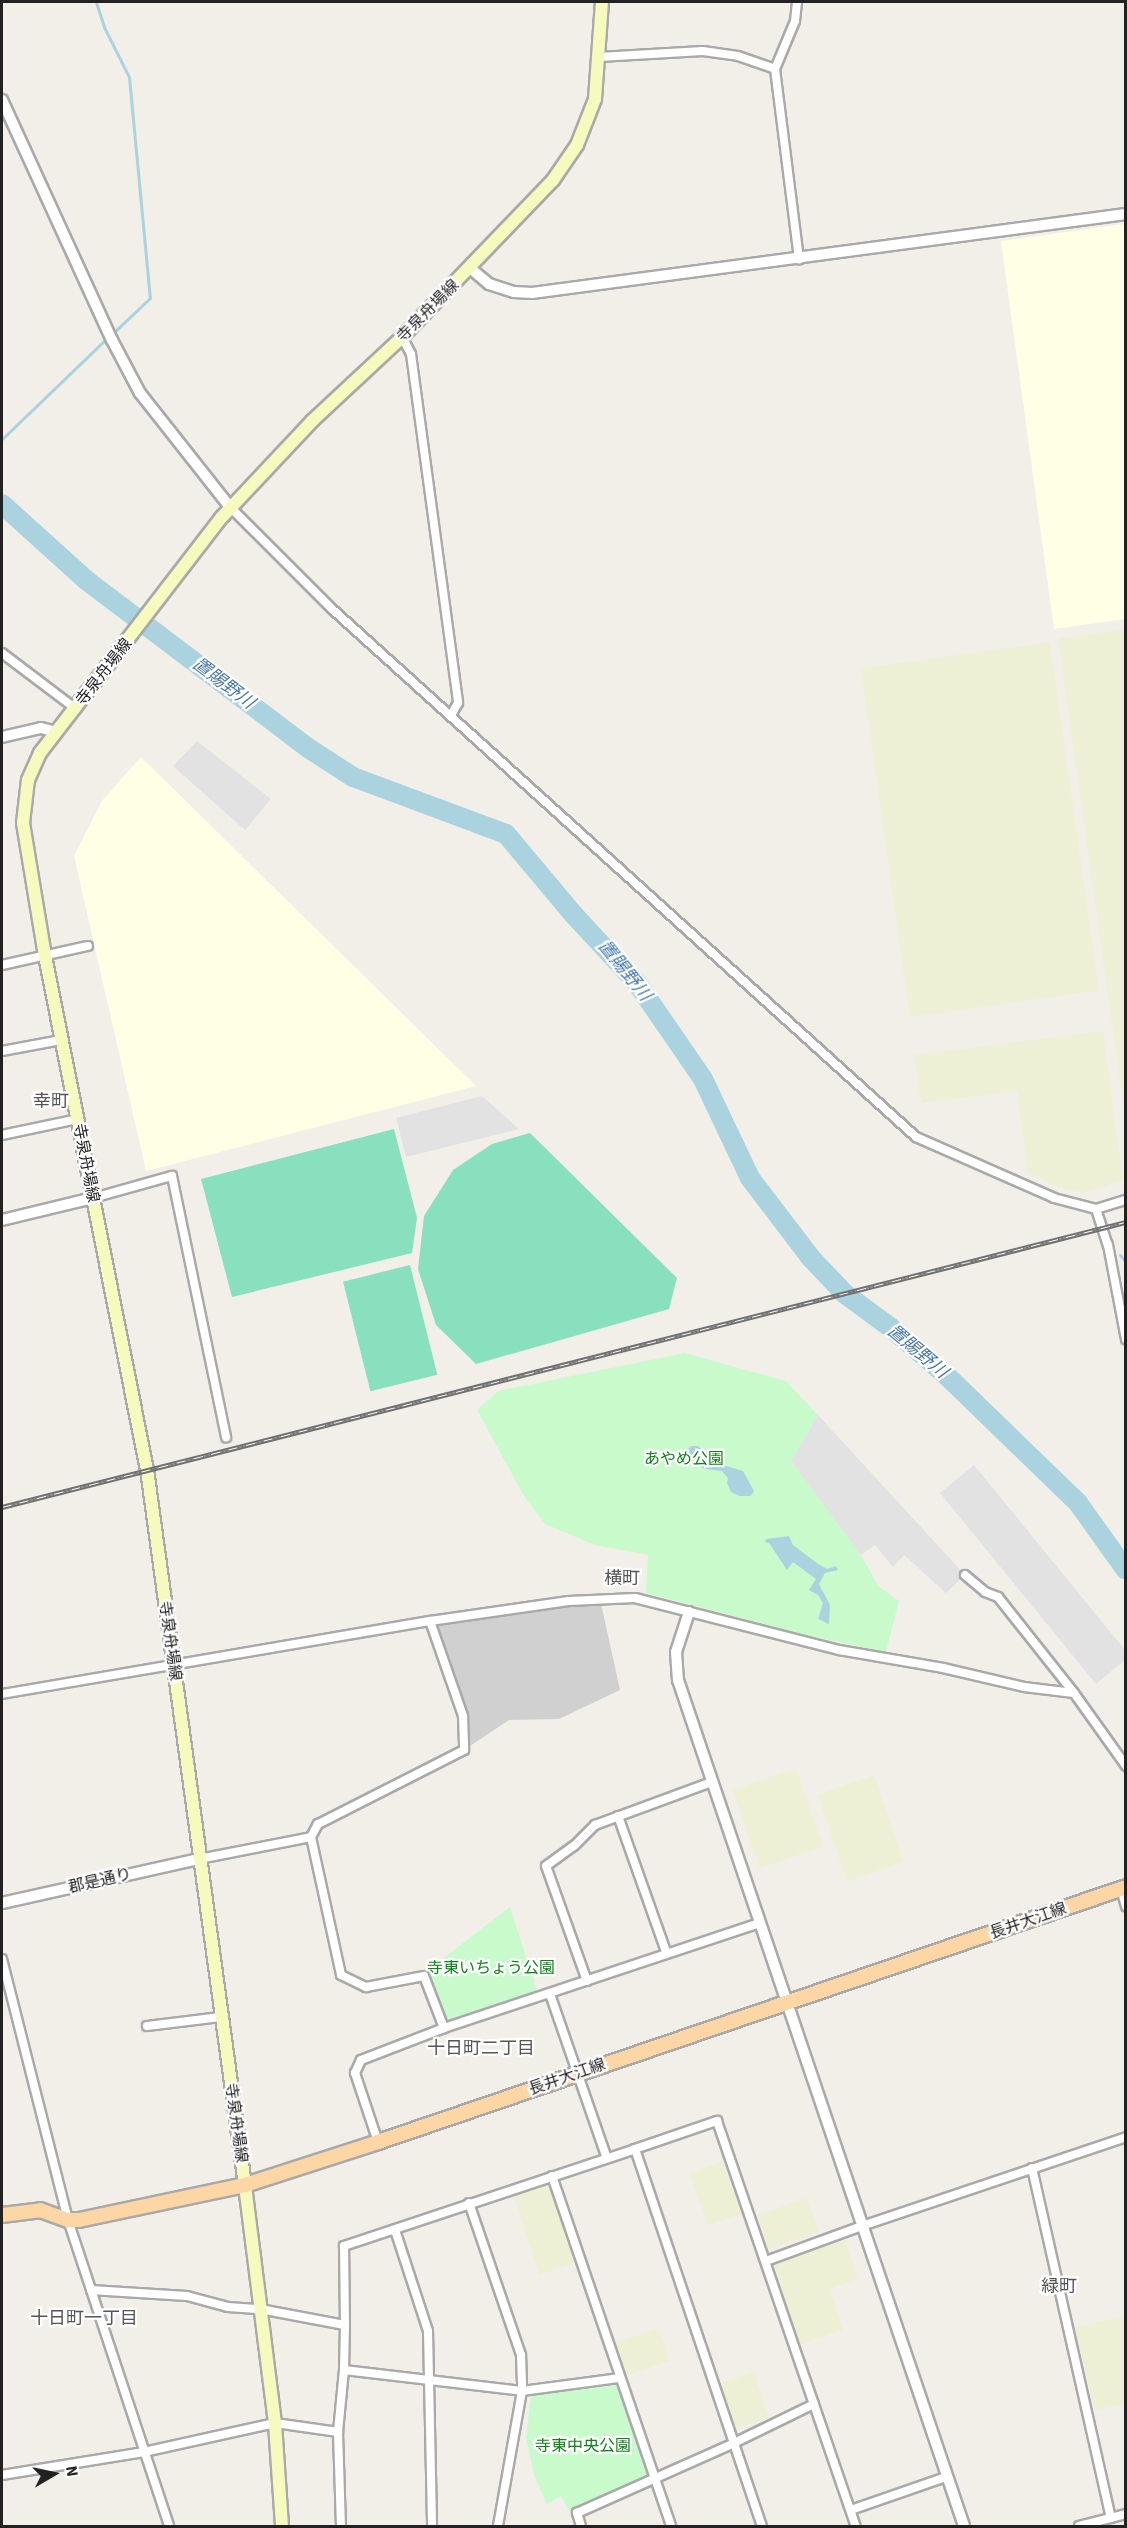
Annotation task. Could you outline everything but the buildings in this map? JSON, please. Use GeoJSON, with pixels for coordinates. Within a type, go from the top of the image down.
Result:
{"type":"FeatureCollection","features":[{"type":"Feature","properties":{"kind":"main road","name":"寺泉舟場線"},"geometry":{"type":"LineString","coordinates":[[282,2526],[275,2423],[245,2185],[220,2017],[147,1470],[45,956],[23,823],[28,780],[40,753],[226,512],[312,421],[402,337],[470,268],[553,180],[577,146],[595,99],[602,2]]}},
{"type":"Feature","properties":{"kind":"main road","name":"長井大江線"},"geometry":{"type":"LineString","coordinates":[[2,2216],[40,2210],[68,2220],[79,2220],[245,2185],[378,2142],[1123,1888]]}},
{"type":"Feature","properties":{"kind":"street"},"geometry":{"type":"LineString","coordinates":[[797,2],[795,21],[775,69],[799,259]]}},
{"type":"Feature","properties":{"kind":"street"},"geometry":{"type":"LineString","coordinates":[[599,57],[703,51],[738,56],[775,69]]}},
{"type":"Feature","properties":{"kind":"street"},"geometry":{"type":"LineString","coordinates":[[2,100],[112,340],[140,393],[226,512],[916,1137],[1054,1198],[1096,1209],[1125,1200]]}},
{"type":"Feature","properties":{"kind":"street"},"geometry":{"type":"LineString","coordinates":[[470,268],[489,284],[514,292],[531,293],[1125,214]]}},
{"type":"Feature","properties":{"kind":"street"},"geometry":{"type":"LineString","coordinates":[[402,337],[411,354],[458,703],[451,715]]}},
{"type":"Feature","properties":{"kind":"street"},"geometry":{"type":"LineString","coordinates":[[2,652],[79,704]]}},
{"type":"Feature","properties":{"kind":"street"},"geometry":{"type":"LineString","coordinates":[[2,737],[41,728],[57,732]]}},
{"type":"Feature","properties":{"kind":"street"},"geometry":{"type":"LineString","coordinates":[[2,965],[88,946]]}},
{"type":"Feature","properties":{"kind":"street"},"geometry":{"type":"LineString","coordinates":[[2,1052],[62,1040]]}},
{"type":"Feature","properties":{"kind":"street"},"geometry":{"type":"LineString","coordinates":[[2,1135],[78,1119]]}},
{"type":"Feature","properties":{"kind":"street"},"geometry":{"type":"LineString","coordinates":[[2,1220],[172,1176],[226,1437]]}},
{"type":"Feature","properties":{"kind":"street"},"geometry":{"type":"LineString","coordinates":[[1096,1209],[1108,1245],[1125,1339]]}},
{"type":"Feature","properties":{"kind":"street"},"geometry":{"type":"LineString","coordinates":[[965,1575],[985,1592],[998,1597],[1074,1693],[1125,1766]]}},
{"type":"Feature","properties":{"kind":"street"},"geometry":{"type":"LineString","coordinates":[[2,1694],[430,1621],[569,1600],[635,1598],[839,1650],[943,1668],[1024,1687],[1074,1693]]}},
{"type":"Feature","properties":{"kind":"street"},"geometry":{"type":"LineString","coordinates":[[689,1612],[676,1652],[678,1680],[964,2526]]}},
{"type":"Feature","properties":{"kind":"street"},"geometry":{"type":"LineString","coordinates":[[430,1621],[463,1716],[464,1750],[318,1824],[311,1837],[341,1975],[366,1987],[424,1976],[444,2028]]}},
{"type":"Feature","properties":{"kind":"street"},"geometry":{"type":"LineString","coordinates":[[587,1981],[546,1866],[574,1846],[595,1825],[712,1782]]}},
{"type":"Feature","properties":{"kind":"street"},"geometry":{"type":"LineString","coordinates":[[618,1816],[667,1954]]}},
{"type":"Feature","properties":{"kind":"street"},"geometry":{"type":"LineString","coordinates":[[199,1859],[311,1837]]}},
{"type":"Feature","properties":{"kind":"street","name":"郡是通り"},"geometry":{"type":"LineString","coordinates":[[2,1903],[199,1859]]}},
{"type":"Feature","properties":{"kind":"street"},"geometry":{"type":"LineString","coordinates":[[1123,1888],[1125,1906]]}},
{"type":"Feature","properties":{"kind":"street"},"geometry":{"type":"LineString","coordinates":[[378,2142],[355,2073],[361,2060],[444,2028],[760,1923]]}},
{"type":"Feature","properties":{"kind":"street"},"geometry":{"type":"LineString","coordinates":[[2,1959],[68,2220],[169,2526]]}},
{"type":"Feature","properties":{"kind":"street"},"geometry":{"type":"LineString","coordinates":[[550,1994],[606,2156]]}},
{"type":"Feature","properties":{"kind":"street"},"geometry":{"type":"LineString","coordinates":[[147,2026],[205,2016],[220,2017]]}},
{"type":"Feature","properties":{"kind":"street"},"geometry":{"type":"LineString","coordinates":[[341,2526],[338,2432],[344,2370],[344,2246],[606,2156],[717,2121],[856,2526]]}},
{"type":"Feature","properties":{"kind":"street"},"geometry":{"type":"LineString","coordinates":[[766,2261],[1125,2137]]}},
{"type":"Feature","properties":{"kind":"street"},"geometry":{"type":"LineString","coordinates":[[635,2148],[762,2526]]}},
{"type":"Feature","properties":{"kind":"street"},"geometry":{"type":"LineString","coordinates":[[1032,2168],[1111,2518]]}},
{"type":"Feature","properties":{"kind":"street"},"geometry":{"type":"LineString","coordinates":[[552,2176],[670,2526]]}},
{"type":"Feature","properties":{"kind":"street"},"geometry":{"type":"LineString","coordinates":[[469,2203],[521,2355],[522,2391],[498,2526]]}},
{"type":"Feature","properties":{"kind":"street"},"geometry":{"type":"LineString","coordinates":[[395,2230],[428,2331],[432,2526]]}},
{"type":"Feature","properties":{"kind":"street"},"geometry":{"type":"LineString","coordinates":[[91,2290],[187,2296],[228,2307],[260,2309],[345,2325]]}},
{"type":"Feature","properties":{"kind":"street"},"geometry":{"type":"LineString","coordinates":[[344,2370],[522,2391],[620,2379]]}},
{"type":"Feature","properties":{"kind":"street"},"geometry":{"type":"LineString","coordinates":[[581,2526],[577,2513],[734,2443],[814,2404]]}},
{"type":"Feature","properties":{"kind":"street"},"geometry":{"type":"LineString","coordinates":[[2,2475],[144,2452],[275,2423],[338,2432]]}},
{"type":"Feature","properties":{"kind":"street"},"geometry":{"type":"LineString","coordinates":[[850,2510],[946,2477]]}},
{"type":"Feature","properties":{"kind":"street"},"geometry":{"type":"LineString","coordinates":[[1079,2526],[1125,2514]]}},
{"type":"Feature","properties":{"kind":"shaded area"},"geometry":{"type":"Polygon","coordinates":[[[1125,224],[1125,619],[1054,629],[1001,241],[1125,224]]]}},
{"type":"Feature","properties":{"kind":"shaded area"},"geometry":{"type":"Polygon","coordinates":[[[1126,629],[1125,1117],[1058,639],[1126,629]]]}},
{"type":"Feature","properties":{"kind":"shaded area"},"geometry":{"type":"Polygon","coordinates":[[[1050,642],[1099,991],[910,1017],[861,669],[1050,642]]]}},
{"type":"Feature","properties":{"kind":"shaded area"},"geometry":{"type":"Polygon","coordinates":[[[197,741],[271,799],[245,830],[173,766],[197,741]]]}},
{"type":"Feature","properties":{"kind":"shaded area"},"geometry":{"type":"Polygon","coordinates":[[[141,757],[476,1086],[146,1171],[74,856],[102,801],[141,757]]]}},
{"type":"Feature","properties":{"kind":"shaded area"},"geometry":{"type":"Polygon","coordinates":[[[1103,1031],[1123,1180],[1086,1192],[1057,1187],[1028,1173],[1017,1091],[921,1103],[914,1055],[1103,1031]]]}},
{"type":"Feature","properties":{"kind":"shaded area"},"geometry":{"type":"Polygon","coordinates":[[[482,1096],[519,1129],[406,1157],[396,1118],[482,1096]]]}},
{"type":"Feature","properties":{"kind":"shaded area"},"geometry":{"type":"Polygon","coordinates":[[[818,1415],[965,1575],[946,1593],[904,1555],[893,1567],[875,1545],[861,1555],[791,1461],[818,1415]]]}},
{"type":"Feature","properties":{"kind":"shaded area"},"geometry":{"type":"Polygon","coordinates":[[[974,1465],[1125,1650],[1125,1660],[1096,1684],[940,1493],[974,1465]]]}},
{"type":"Feature","properties":{"kind":"shaded area"},"geometry":{"type":"Polygon","coordinates":[[[600,1599],[620,1690],[559,1719],[509,1720],[464,1750],[463,1716],[430,1621],[600,1599]]]}},
{"type":"Feature","properties":{"kind":"shaded area"},"geometry":{"type":"Polygon","coordinates":[[[796,1768],[823,1846],[760,1868],[733,1790],[796,1768]]]}},
{"type":"Feature","properties":{"kind":"shaded area"},"geometry":{"type":"Polygon","coordinates":[[[874,1775],[904,1862],[847,1882],[817,1795],[874,1775]]]}},
{"type":"Feature","properties":{"kind":"shaded area"},"geometry":{"type":"Polygon","coordinates":[[[722,2161],[741,2214],[708,2226],[689,2173],[722,2161]]]}},
{"type":"Feature","properties":{"kind":"shaded area"},"geometry":{"type":"Polygon","coordinates":[[[549,2185],[574,2263],[539,2274],[514,2196],[549,2185]]]}},
{"type":"Feature","properties":{"kind":"shaded area"},"geometry":{"type":"Polygon","coordinates":[[[807,2198],[819,2232],[770,2249],[758,2215],[807,2198]]]}},
{"type":"Feature","properties":{"kind":"shaded area"},"geometry":{"type":"Polygon","coordinates":[[[845,2240],[858,2279],[830,2289],[843,2330],[799,2345],[771,2265],[845,2240]]]}},
{"type":"Feature","properties":{"kind":"shaded area"},"geometry":{"type":"Polygon","coordinates":[[[1125,2316],[1125,2403],[1095,2411],[1075,2327],[1125,2316]]]}},
{"type":"Feature","properties":{"kind":"shaded area"},"geometry":{"type":"Polygon","coordinates":[[[659,2328],[670,2361],[625,2376],[614,2343],[659,2328]]]}},
{"type":"Feature","properties":{"kind":"shaded area"},"geometry":{"type":"Polygon","coordinates":[[[754,2372],[769,2418],[732,2430],[717,2384],[754,2372]]]}},
{"type":"Feature","properties":{"kind":"green space"},"geometry":{"type":"Polygon","coordinates":[[[394,1129],[417,1218],[412,1253],[232,1297],[201,1179],[394,1129]]]}},
{"type":"Feature","properties":{"kind":"green space"},"geometry":{"type":"Polygon","coordinates":[[[530,1133],[677,1278],[669,1309],[476,1364],[436,1325],[418,1269],[424,1216],[453,1170],[492,1144],[530,1133]]]}},
{"type":"Feature","properties":{"kind":"green space"},"geometry":{"type":"Polygon","coordinates":[[[410,1265],[437,1375],[370,1391],[343,1282],[410,1265]]]}},
{"type":"Feature","properties":{"kind":"green space","name":"あやめ公園"},"geometry":{"type":"Polygon","coordinates":[[[685,1353],[786,1381],[818,1415],[791,1461],[861,1555],[878,1586],[899,1601],[886,1652],[806,1635],[646,1593],[648,1555],[595,1545],[545,1524],[524,1496],[477,1410],[498,1391],[685,1353]]]}},
{"type":"Feature","properties":{"kind":"green space","name":"寺東いちょう公園"},"geometry":{"type":"Polygon","coordinates":[[[510,1907],[537,1991],[447,2020],[428,1970],[510,1907]]]}},
{"type":"Feature","properties":{"kind":"green space","name":"寺東中央公園"},"geometry":{"type":"Polygon","coordinates":[[[620,2385],[650,2475],[570,2512],[561,2496],[547,2504],[534,2475],[526,2437],[531,2396],[620,2385]]]}},
{"type":"Feature","properties":{"kind":"water"},"geometry":{"type":"Polygon","coordinates":[[[692,1446],[698,1446],[716,1463],[743,1471],[754,1491],[751,1496],[740,1496],[731,1492],[727,1483],[728,1478],[722,1471],[705,1469],[685,1460],[684,1451],[692,1446]]]}},
{"type":"Feature","properties":{"kind":"water"},"geometry":{"type":"Polygon","coordinates":[[[789,1536],[793,1545],[818,1564],[827,1569],[836,1566],[838,1570],[825,1573],[819,1584],[830,1605],[829,1624],[818,1619],[823,1603],[818,1595],[809,1590],[816,1579],[793,1562],[787,1570],[769,1543],[765,1542],[766,1539],[789,1536]]]}},
{"type":"Feature","properties":{"kind":"waterway"},"geometry":{"type":"LineString","coordinates":[[96,2],[104,27],[129,77],[150,298],[113,333]]}},
{"type":"Feature","properties":{"kind":"waterway"},"geometry":{"type":"LineString","coordinates":[[2,439],[108,337]]}},
{"type":"Feature","properties":{"kind":"waterway","name":"置賜野川"},"geometry":{"type":"LineString","coordinates":[[2,504],[86,580],[308,748],[353,777],[506,834],[574,915],[637,983],[703,1079],[750,1178],[811,1258],[845,1294],[890,1327],[946,1375],[1078,1503],[1126,1570]]}},
{"type":"Feature","properties":{"kind":"waterway"},"geometry":{"type":"LineString","coordinates":[[1120,1255],[1126,1262]]}},
{"type":"Feature","properties":{"kind":"railway"},"geometry":{"type":"LineString","coordinates":[[2,1507],[1126,1222]]}},
{"type":"Feature","properties":{"kind":"district","name":"幸町"},"geometry":{"type":"Point","coordinates":[51,1102]}},
{"type":"Feature","properties":{"kind":"district","name":"横町"},"geometry":{"type":"Point","coordinates":[622,1579]}},
{"type":"Feature","properties":{"kind":"district","name":"十日町二丁目"},"geometry":{"type":"Point","coordinates":[481,2049]}},
{"type":"Feature","properties":{"kind":"district","name":"緑町"},"geometry":{"type":"Point","coordinates":[1059,2287]}},
{"type":"Feature","properties":{"kind":"district","name":"十日町一丁目"},"geometry":{"type":"Point","coordinates":[84,2319]}}]}
